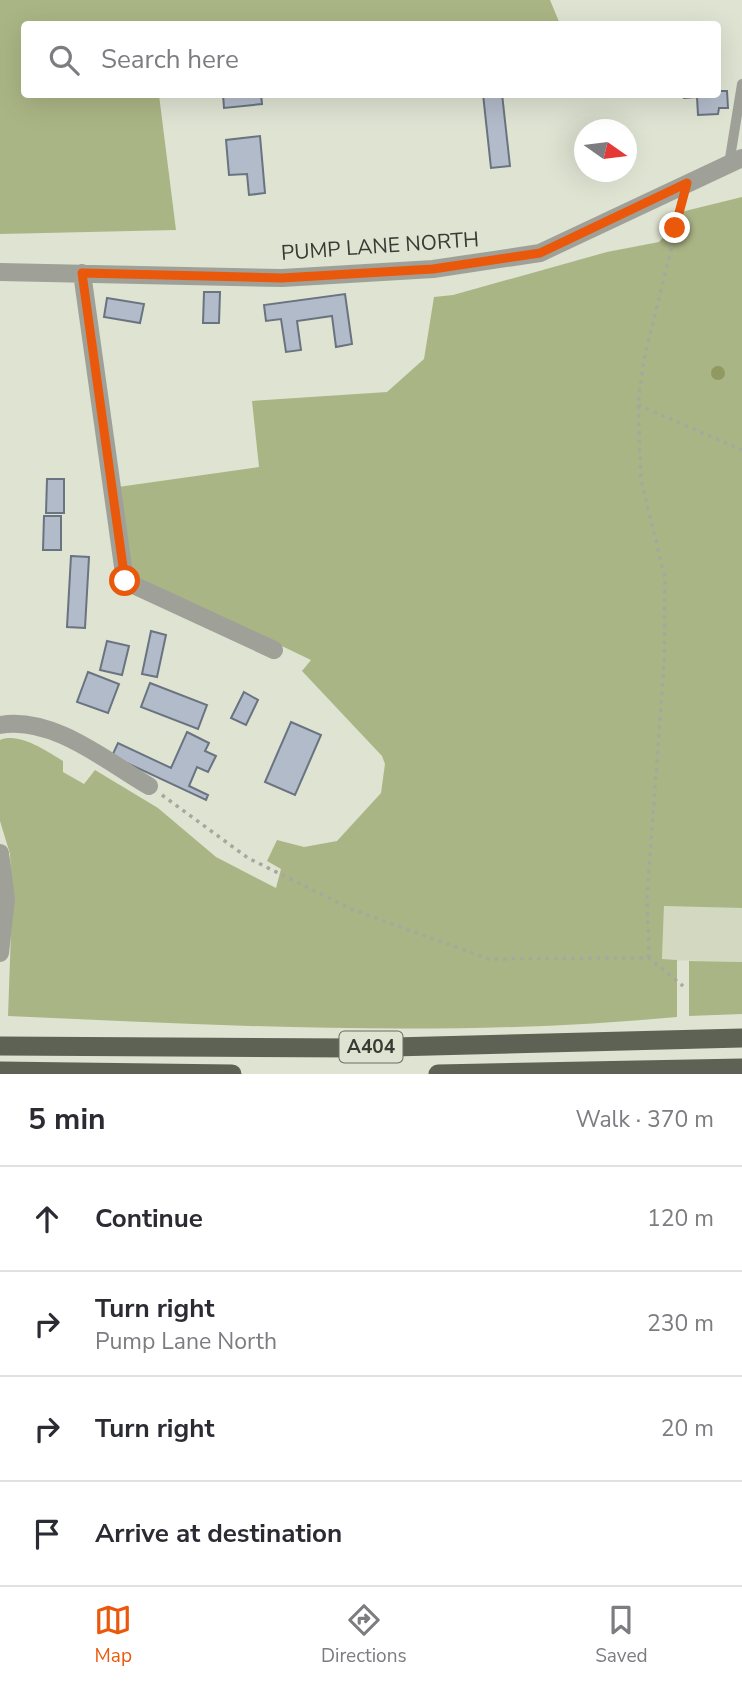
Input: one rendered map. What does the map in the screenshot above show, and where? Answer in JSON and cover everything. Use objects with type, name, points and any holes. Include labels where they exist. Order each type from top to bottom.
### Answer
[{"type":"highway","name":"A404","points":[[0,1046],[354,1048],[742,1038]]},
{"type":"highway","points":[[438,1074],[742,1068]]},
{"type":"highway","points":[[0,1071],[232,1074]]},
{"type":"street","name":"PUMP LANE NORTH","points":[[0,272],[282,278],[433,269],[540,253],[736,161]]},
{"type":"street","points":[[82,273],[125,581],[274,650]]},
{"type":"street","points":[[0,724],[28,724],[55,732],[149,786]]},
{"type":"street","points":[[0,853],[6,899],[0,953]]},
{"type":"lane","points":[[736,161],[742,84]]},
{"type":"path","points":[[649,958],[648,897],[664,665],[665,578],[641,480],[638,405],[644,359],[687,183]]},
{"type":"path","points":[[638,405],[742,450]]},
{"type":"path","points":[[149,786],[248,858],[351,909],[489,959],[649,958],[683,986]]},
{"type":"shaded area","points":[[664,905],[742,908],[742,962],[662,960]]},
{"type":"green space","points":[[0,0],[550,0],[559,21],[21,21],[21,98],[159,98],[176,230],[0,234]]},
{"type":"green space","points":[[742,197],[742,908],[664,906],[662,959],[677,960],[677,1017],[427,1029],[259,1026],[8,1016],[12,904],[10,854],[0,821],[0,740],[16,738],[41,748],[63,761],[63,772],[84,784],[95,770],[158,808],[216,857],[276,888],[281,869],[267,861],[277,840],[304,847],[337,841],[381,793],[385,764],[382,756],[302,671],[311,660],[129,573],[111,488],[259,467],[252,401],[387,392],[424,359],[434,297],[453,295],[607,252],[659,242],[673,227],[677,213]]},
{"type":"green space","points":[[689,961],[742,962],[742,1014],[689,1016]]},
{"type":"building","points":[[721,91],[727,91],[728,108],[719,108],[718,114],[698,115],[697,98],[721,98]]},
{"type":"building","points":[[223,98],[261,98],[262,104],[224,108]]},
{"type":"building","points":[[483,98],[502,98],[510,166],[491,168]]},
{"type":"building","points":[[260,136],[265,193],[249,195],[247,174],[229,175],[226,140]]},
{"type":"building","points":[[204,292],[220,292],[219,323],[203,323]]},
{"type":"building","points":[[345,294],[352,344],[336,347],[332,316],[297,321],[301,350],[286,352],[281,319],[266,321],[264,305]]},
{"type":"building","points":[[107,298],[144,304],[140,323],[104,317]]},
{"type":"building","points":[[47,479],[64,479],[64,513],[46,513]]},
{"type":"building","points":[[44,516],[61,516],[61,550],[43,550]]},
{"type":"building","points":[[71,556],[89,557],[85,628],[67,627]]},
{"type":"building","points":[[151,631],[166,635],[157,677],[142,674]]},
{"type":"building","points":[[107,641],[129,646],[122,675],[100,670]]},
{"type":"building","points":[[88,672],[119,684],[108,713],[77,702]]},
{"type":"building","points":[[150,683],[207,705],[198,729],[141,707]]},
{"type":"building","points":[[244,692],[258,700],[246,725],[231,718]]},
{"type":"building","points":[[291,722],[321,735],[295,795],[265,782]]},
{"type":"building","points":[[187,732],[209,743],[205,751],[216,756],[208,772],[197,767],[189,786],[208,795],[206,800],[112,756],[118,743],[171,768]]},
{"type":"route","points":[[125,581],[82,273],[282,278],[433,269],[540,253],[687,183],[675,228]]}]
